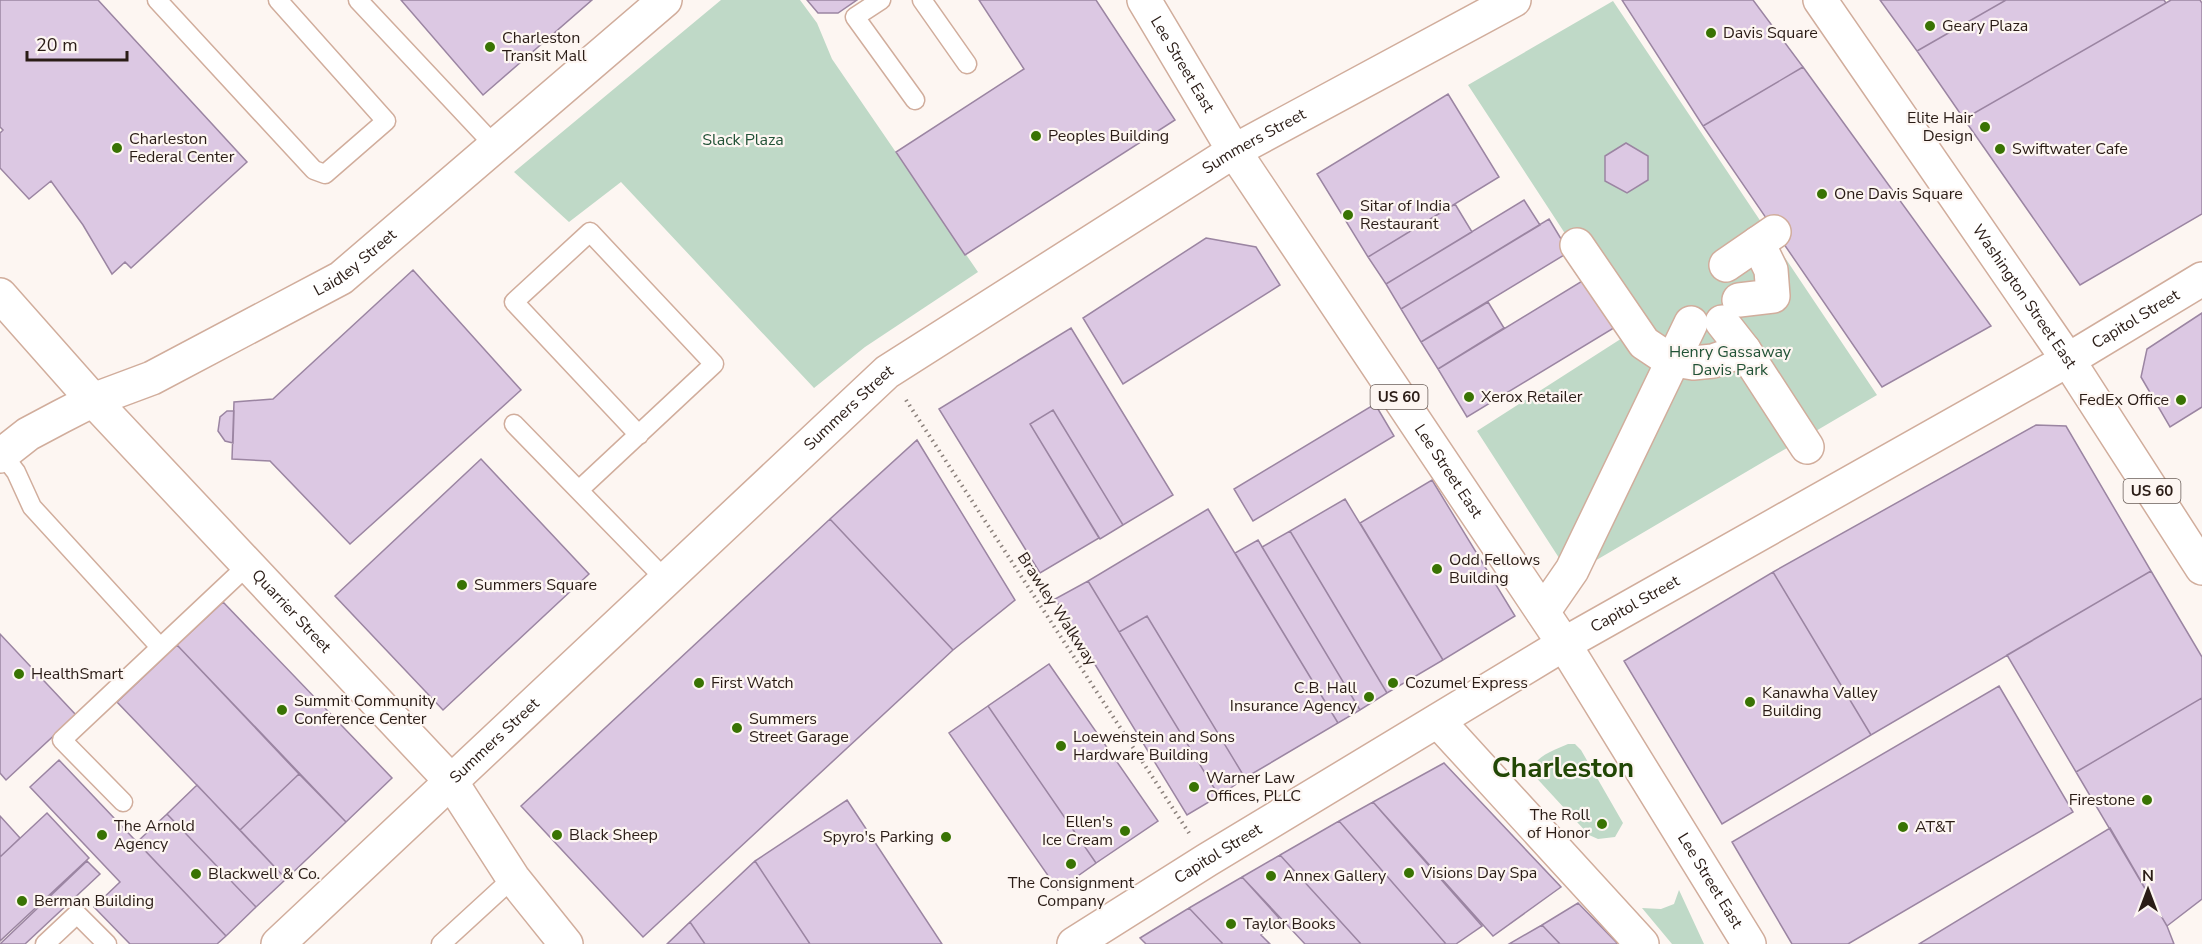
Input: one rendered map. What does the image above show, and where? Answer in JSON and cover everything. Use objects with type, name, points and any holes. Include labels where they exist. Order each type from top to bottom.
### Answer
[{"type":"street","name":"Laidley Street","points":[[1,455],[28,434],[93,400],[152,378],[341,278],[495,146],[628,15],[664,0]]},
{"type":"street","name":"Lee Street East","points":[[1144,0],[1234,150],[1564,644],[1749,944]]},
{"type":"street","name":"Summers Street","points":[[282,943],[450,780],[887,372],[1234,150],[1514,0]]},
{"type":"street","name":"Washington Street East","points":[[1820,0],[2068,360],[2202,568]]},
{"type":"street","points":[[1543,612],[1572,570],[1673,360],[1717,315],[1773,296],[1766,237],[1726,265]]},
{"type":"street","points":[[1577,244],[1644,343],[1673,360],[1693,363],[1713,362],[1744,350]]},
{"type":"street","name":"Capitol Street","points":[[1074,944],[1207,860],[1564,644],[2068,360],[2202,279]]},
{"type":"street","name":"Quarrier Street","points":[[0,294],[93,400],[450,780],[513,878],[566,944]]},
{"type":"street","points":[[1717,315],[1744,350],[1807,447]]},
{"type":"street","points":[[1438,721],[1642,944]]},
{"type":"lane","points":[[157,0],[314,170],[325,174],[386,121],[278,0]]},
{"type":"lane","points":[[358,0],[495,146]]},
{"type":"lane","points":[[881,0],[855,17],[915,100]]},
{"type":"lane","points":[[922,0],[967,64]]},
{"type":"lane","points":[[579,490],[639,435],[714,364],[590,232],[514,302],[639,435]]},
{"type":"lane","points":[[514,424],[665,579]]},
{"type":"lane","points":[[1,455],[16,472],[32,507],[160,647]]},
{"type":"lane","points":[[123,802],[62,740],[248,565]]},
{"type":"lane","points":[[441,944],[513,878]]},
{"type":"lane","points":[[45,944],[77,914],[108,944]]},
{"type":"path","name":"Brawley Walkway","points":[[887,372],[1207,860]]},
{"type":"green space","name":"Slack Plaza","points":[[721,0],[800,0],[817,23],[832,59],[978,272],[865,347],[814,388],[621,182],[569,222],[514,172]]},
{"type":"green space","name":"Henry Gassaway Davis Park","points":[[1613,1],[1877,395],[1588,565],[1561,561],[1477,431],[1630,333],[1468,85]]},
{"type":"green space","points":[[1568,744],[1575,744],[1581,750],[1623,823],[1615,837],[1598,839],[1589,835],[1531,772],[1537,761],[1551,751]]},
{"type":"green space","points":[[1679,890],[1704,944],[1672,944],[1642,908],[1661,909],[1674,904]]},
{"type":"building","name":"Charleston Federal Center","points":[[0,0],[98,0],[247,162],[131,268],[125,262],[112,274],[83,225],[51,181],[29,199],[0,168],[0,133],[3,130],[0,127]]},
{"type":"building","name":"Charleston Transit Mall","points":[[401,0],[592,0],[483,95]]},
{"type":"building","points":[[807,0],[857,0],[838,13],[818,13]]},
{"type":"building","name":"Peoples Building","points":[[979,0],[1096,0],[1175,120],[965,255],[896,152],[1024,69]]},
{"type":"building","name":"Davis Square","points":[[1622,0],[1753,0],[1803,67],[1703,126]]},
{"type":"building","name":"Geary Plaza","points":[[1880,0],[2006,0],[1917,51]]},
{"type":"building","points":[[2006,0],[2164,0],[2166,3],[1964,119],[1917,51]]},
{"type":"building","points":[[2171,0],[2200,0],[2202,3],[2202,214],[2080,285],[1964,119]]},
{"type":"building","name":"One Davis Square","points":[[1803,67],[1991,326],[1882,387],[1703,126]]},
{"type":"building","points":[[1448,94],[1499,177],[1368,257],[1317,174]]},
{"type":"building","points":[[1626,143],[1648,156],[1648,180],[1627,193],[1605,181],[1605,156]]},
{"type":"building","points":[[1524,200],[1540,225],[1401,309],[1386,284]]},
{"type":"building","points":[[1455,204],[1472,232],[1386,284],[1368,257]]},
{"type":"building","points":[[1549,219],[1569,252],[1421,342],[1401,309]]},
{"type":"building","points":[[1206,238],[1256,247],[1280,285],[1123,384],[1083,318]]},
{"type":"building","points":[[413,270],[521,390],[350,544],[270,461],[232,459],[234,402],[273,399]]},
{"type":"building","points":[[1592,275],[1622,323],[1467,417],[1438,369]]},
{"type":"building","points":[[1488,302],[1504,328],[1438,369],[1421,342]]},
{"type":"building","points":[[2202,313],[2202,407],[2170,427],[2141,377],[2147,349]]},
{"type":"building","points":[[1071,328],[1173,495],[1123,525],[1053,410],[1030,424],[1099,538],[1040,573],[939,409]]},
{"type":"building","points":[[1375,404],[1394,436],[1253,521],[1234,489]]},
{"type":"building","points":[[1053,410],[1123,525],[1100,539],[1030,424]]},
{"type":"building","points":[[227,411],[234,411],[233,443],[225,441],[218,431],[220,417]]},
{"type":"building","points":[[2036,425],[2066,426],[2151,571],[1871,735],[1773,572]]},
{"type":"building","points":[[917,440],[1015,600],[953,650],[830,519]]},
{"type":"building","name":"Summers Square","points":[[481,459],[589,574],[443,710],[335,596]]},
{"type":"building","name":"Odd Fellows Building","points":[[1432,480],[1515,616],[1443,660],[1360,523]]},
{"type":"building","points":[[1345,499],[1443,660],[1387,693],[1290,531]]},
{"type":"building","points":[[1208,509],[1338,723],[1245,778],[1147,616],[1119,632],[1088,581]]},
{"type":"building","name":"Summers Street Garage","points":[[830,519],[953,650],[643,937],[521,806]]},
{"type":"building","points":[[1290,531],[1387,693],[1360,710],[1262,547]]},
{"type":"building","points":[[1258,540],[1360,710],[1338,723],[1235,553]]},
{"type":"building","points":[[2151,571],[2202,657],[2202,698],[2076,772],[2007,655]]},
{"type":"building","name":"Kanawha Valley Building","points":[[1773,572],[1871,735],[1722,824],[1624,661]]},
{"type":"building","points":[[1088,581],[1219,796],[1187,815],[1055,599]]},
{"type":"building","name":"Summit Community Conference Center","points":[[223,602],[392,778],[346,822],[177,645]]},
{"type":"building","points":[[1147,616],[1245,778],[1219,796],[1119,632]]},
{"type":"building","name":"HealthSmart","points":[[0,634],[76,715],[6,780],[0,773]]},
{"type":"building","points":[[177,645],[299,774],[240,830],[117,702]]},
{"type":"building","name":"Loewenstein and Sons Hardware Building","points":[[1049,664],[1158,821],[1096,863],[988,706]]},
{"type":"building","name":"AT&T","points":[[1999,686],[2073,812],[1848,944],[1792,944],[1732,842]]},
{"type":"building","name":"Firestone","points":[[2202,698],[2202,899],[2167,926],[2076,772]]},
{"type":"building","points":[[988,706],[1096,863],[1058,890],[949,733]]},
{"type":"building","name":"The Arnold Agency","points":[[59,760],[226,936],[217,944],[130,944],[94,907],[120,882],[30,787]]},
{"type":"building","points":[[1444,763],[1561,887],[1493,936],[1373,802]]},
{"type":"building","points":[[299,774],[346,822],[286,879],[240,830]]},
{"type":"building","points":[[197,785],[286,879],[256,907],[167,814]]},
{"type":"building","points":[[847,800],[942,944],[810,944],[755,861]]},
{"type":"building","name":"Visions Day Spa","points":[[1373,802],[1482,926],[1456,944],[1446,944],[1339,821]]},
{"type":"building","name":"Berman Building","points":[[47,813],[89,858],[0,941],[0,857]]},
{"type":"building","name":"Blackwell & Co.","points":[[167,814],[256,907],[226,936],[137,842]]},
{"type":"building","points":[[0,816],[20,838],[0,857]]},
{"type":"building","points":[[1339,821],[1446,944],[1361,944],[1280,855]]},
{"type":"building","points":[[2110,828],[2167,926],[2174,944],[1919,944]]},
{"type":"building","points":[[1280,855],[1361,944],[1305,944],[1242,877]]},
{"type":"building","points":[[87,861],[100,874],[25,944],[0,944]]},
{"type":"building","points":[[755,861],[810,944],[705,944],[690,922]]},
{"type":"building","points":[[1242,877],[1279,918],[1261,935],[1270,944],[1223,944],[1189,908]]},
{"type":"building","points":[[1578,903],[1618,944],[1560,944],[1542,925]]},
{"type":"building","points":[[1189,908],[1223,944],[1146,944],[1140,938]]},
{"type":"building","points":[[690,922],[705,944],[667,944]]},
{"type":"building","points":[[1542,925],[1560,944],[1509,944]]},
{"type":"place","name":"Geary Plaza","points":[[1930,26]]},
{"type":"place","name":"Davis Square","points":[[1711,33]]},
{"type":"place","name":"Charleston Transit Mall","points":[[490,47]]},
{"type":"place","name":"Elite Hair Design","points":[[1985,127]]},
{"type":"place","name":"Peoples Building","points":[[1036,136]]},
{"type":"place","name":"Charleston Federal Center","points":[[117,148]]},
{"type":"place","name":"Swiftwater Cafe","points":[[2000,149]]},
{"type":"place","name":"One Davis Square","points":[[1822,194]]},
{"type":"place","name":"Sitar of India Restaurant","points":[[1348,215]]},
{"type":"place","name":"Xerox Retailer","points":[[1469,397]]},
{"type":"place","name":"FedEx Office","points":[[2181,400]]},
{"type":"place","name":"Odd Fellows Building","points":[[1437,569]]},
{"type":"place","name":"Summers Square","points":[[462,585]]},
{"type":"place","name":"HealthSmart","points":[[19,674]]},
{"type":"place","name":"First Watch","points":[[699,683]]},
{"type":"place","name":"Cozumel Express","points":[[1393,683]]},
{"type":"place","name":"C.B. Hall Insurance Agency","points":[[1369,697]]},
{"type":"place","name":"Kanawha Valley Building","points":[[1750,702]]},
{"type":"place","name":"Summit Community Conference Center","points":[[282,710]]},
{"type":"place","name":"Summers Street Garage","points":[[737,728]]},
{"type":"place","name":"Loewenstein and Sons Hardware Building","points":[[1061,746]]},
{"type":"place","name":"Warner Law Offices, PLLC","points":[[1194,787]]},
{"type":"place","name":"Firestone","points":[[2147,800]]},
{"type":"place","name":"The Roll of Honor","points":[[1602,824]]},
{"type":"place","name":"AT&T","points":[[1903,827]]},
{"type":"place","name":"Ellen's Ice Cream","points":[[1125,831]]},
{"type":"place","name":"The Arnold Agency","points":[[102,835]]},
{"type":"place","name":"Black Sheep","points":[[557,835]]},
{"type":"place","name":"Spyro's Parking","points":[[946,837]]},
{"type":"place","name":"The Consignment Company","points":[[1071,864]]},
{"type":"place","name":"Visions Day Spa","points":[[1409,873]]},
{"type":"place","name":"Blackwell & Co.","points":[[196,874]]},
{"type":"place","name":"Annex Gallery","points":[[1271,876]]},
{"type":"place","name":"Berman Building","points":[[22,901]]},
{"type":"place","name":"Taylor Books","points":[[1231,924]]},
{"type":"district","name":"Charleston","points":[[1563,768]]}]
